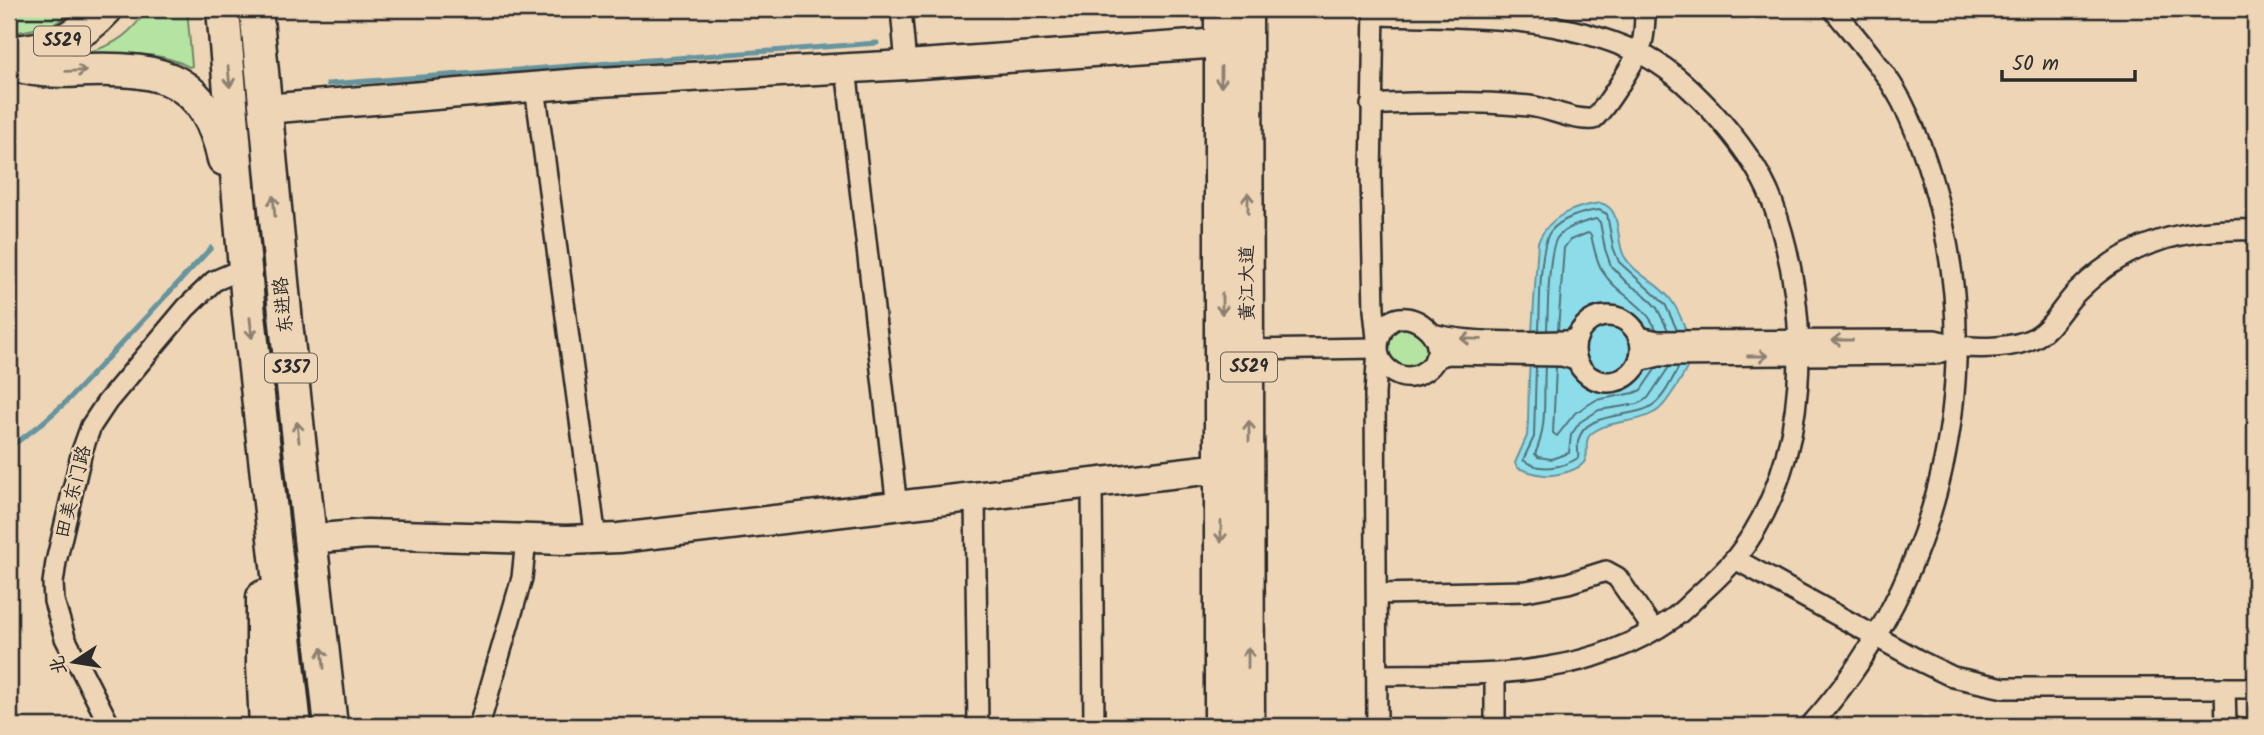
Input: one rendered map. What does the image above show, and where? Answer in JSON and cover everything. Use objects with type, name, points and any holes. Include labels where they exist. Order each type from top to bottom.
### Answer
[{"type":"main road","name":"S529","points":[[9,52],[38,49],[59,43],[82,30],[106,9]]},
{"type":"main road","name":"东进路","points":[[223,9],[244,256],[295,726]]},
{"type":"main road","name":"东进路","points":[[256,9],[309,539],[331,726]]},
{"type":"main road","name":"黄江大道","points":[[1221,9],[1248,726]]},
{"type":"main road","name":"黄江大道","points":[[1221,726],[1222,468],[1235,350],[1247,9]]},
{"type":"main road","points":[[9,62],[26,69],[47,71],[130,71],[160,74],[181,84],[198,99],[211,120],[222,148],[244,256]]},
{"type":"main road","points":[[264,448],[263,666],[266,726]]},
{"type":"street","points":[[901,9],[906,65]]},
{"type":"street","points":[[1371,106],[1461,103],[1531,106],[1592,119],[1602,111],[1638,52],[1645,9]]},
{"type":"street","points":[[1810,726],[1837,696],[1877,637],[1920,547],[1937,495],[1949,440],[1958,346],[1950,255],[1940,206],[1925,155],[1896,93],[1879,66],[1833,9]]},
{"type":"street","points":[[1377,675],[1495,674],[1556,667],[1611,649],[1672,618],[1735,559],[1758,523],[1777,484],[1788,445],[1796,399],[1799,348],[1796,304],[1772,200],[1747,154],[1681,78],[1638,52],[1583,32],[1510,15],[1374,12],[1371,226],[1374,310],[1378,348],[1388,369],[1402,376],[1414,376],[1423,372],[1435,358],[1448,354],[1577,338]]},
{"type":"street","points":[[265,108],[535,87],[1221,43]]},
{"type":"street","points":[[846,68],[897,508]]},
{"type":"street","points":[[535,87],[596,539]]},
{"type":"street","points":[[1639,360],[1690,348],[1799,348],[1934,340],[1958,346],[2012,344],[2037,337],[2087,281],[2114,260],[2138,247],[2172,236],[2255,230]]},
{"type":"street","name":"田美东门路","points":[[110,726],[65,638],[54,601],[53,583],[82,451],[91,426],[107,402],[186,308],[214,281],[233,273],[244,256]]},
{"type":"street","points":[[1433,334],[1562,356],[1576,360],[1589,377],[1598,382],[1609,383],[1629,376],[1639,360],[1639,337],[1625,321],[1604,316],[1585,325],[1577,338],[1576,360]]},
{"type":"street","points":[[1377,726],[1375,394],[1381,335],[1387,326],[1401,319],[1410,318],[1422,323],[1433,334],[1436,344],[1435,358]]},
{"type":"street","points":[[1639,337],[1690,348]]},
{"type":"street","points":[[1235,350],[1378,348]]},
{"type":"street","points":[[309,539],[348,534],[596,539],[897,508],[1222,468]]},
{"type":"street","points":[[1092,484],[1094,726]]},
{"type":"street","points":[[975,498],[978,726]]},
{"type":"street","points":[[479,726],[522,578],[526,539]]},
{"type":"street","points":[[1735,559],[1953,677],[2004,688],[2255,688]]},
{"type":"street","points":[[1377,594],[1526,591],[1568,583],[1606,571],[1617,577],[1653,629]]},
{"type":"street","points":[[1495,674],[1495,726]]},
{"type":"street","points":[[2225,688],[2226,726]]},
{"type":"green space","points":[[9,9],[80,9],[50,26],[9,33]]},
{"type":"green space","points":[[148,9],[187,9],[192,66],[154,56],[91,54],[91,51],[109,45],[123,36]]},
{"type":"green space","points":[[1407,328],[1415,329],[1421,334],[1426,340],[1426,356],[1421,362],[1415,367],[1407,368],[1399,367],[1393,362],[1388,356],[1387,348],[1388,340],[1393,334],[1399,329]]},
{"type":"water","points":[[1600,203],[1607,206],[1615,217],[1621,249],[1629,263],[1660,288],[1675,307],[1686,334],[1688,362],[1678,385],[1658,410],[1648,416],[1595,431],[1587,440],[1586,458],[1580,466],[1554,475],[1534,473],[1518,468],[1515,463],[1527,436],[1538,242],[1555,219],[1571,210]]},
{"type":"waterway","points":[[328,84],[877,43]]},
{"type":"waterway","points":[[9,448],[65,403],[211,248]]}]
